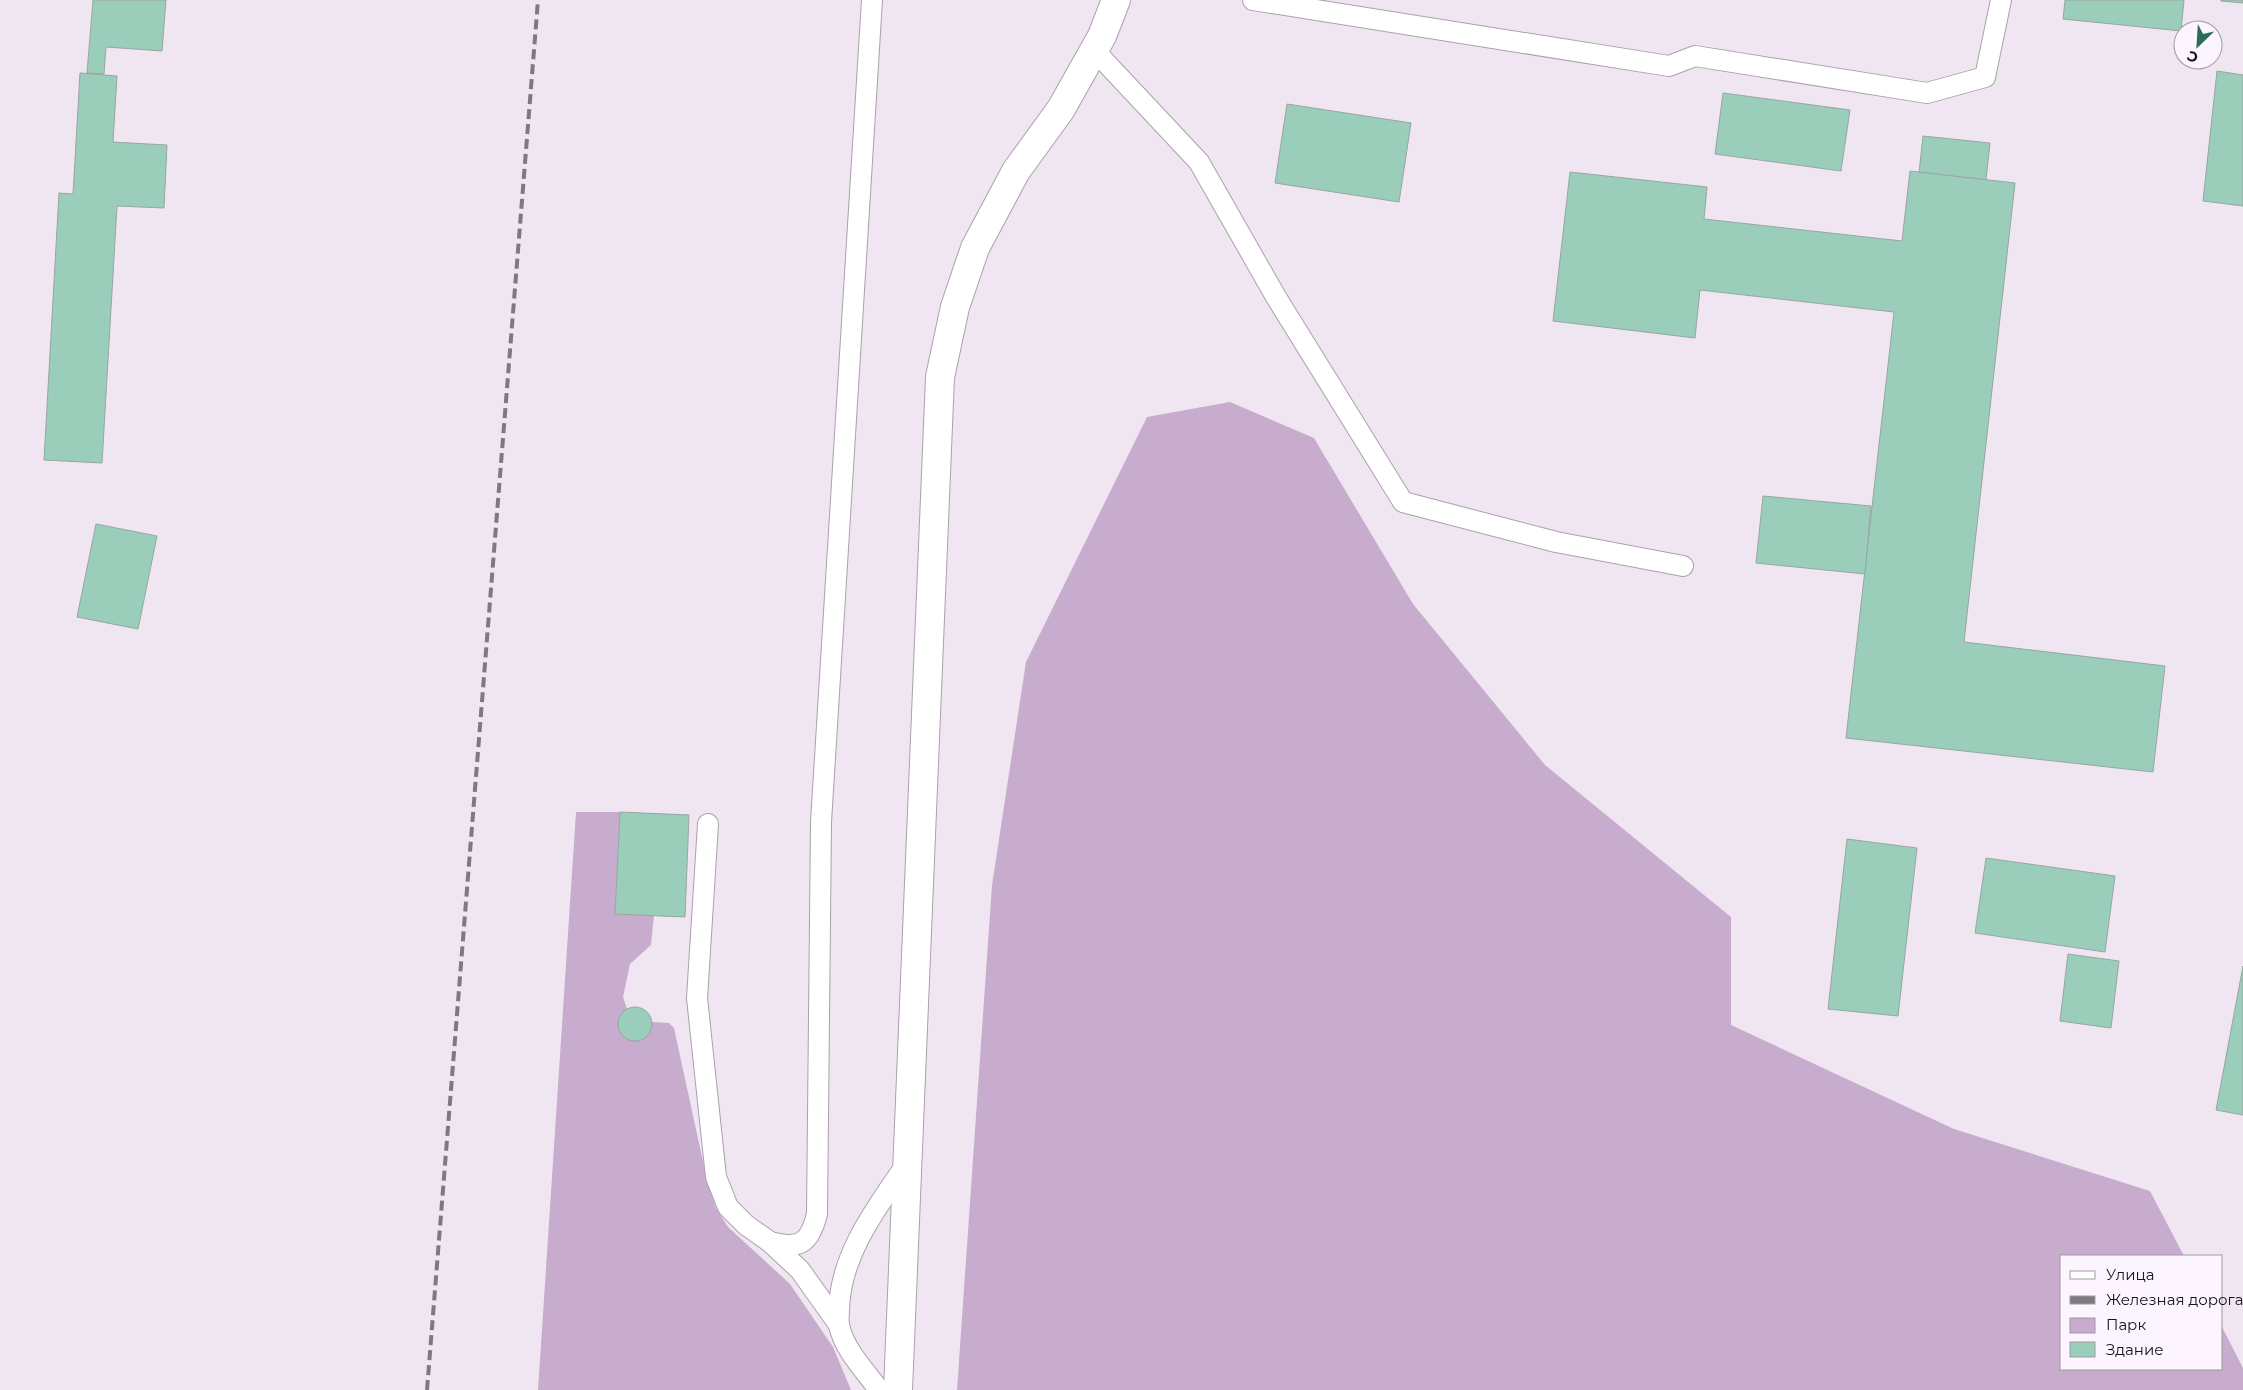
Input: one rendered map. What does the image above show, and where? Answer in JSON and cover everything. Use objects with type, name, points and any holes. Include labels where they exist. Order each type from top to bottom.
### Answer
[{"type":"street","points":[[898,1390],[940,377],[955,307],[974,248],[1016,171],[1062,109],[1094,50],[1116,0]]},
{"type":"lane","points":[[770,1242],[787,1246],[804,1242],[813,1232],[817,1214],[821,822],[872,0]]},
{"type":"lane","points":[[1253,0],[1669,66],[1695,56],[1927,93],[1985,77],[2001,0]]},
{"type":"lane","points":[[1094,50],[1199,162],[1276,297],[1403,502],[1556,542],[1683,566]]},
{"type":"lane","points":[[708,824],[697,998],[716,1177],[728,1207],[746,1225],[770,1242],[800,1270],[839,1325],[851,1353],[879,1390]]},
{"type":"lane","points":[[839,1325],[839,1293],[846,1266],[871,1218],[908,1162]]},
{"type":"green space","points":[[1230,402],[1314,438],[1413,604],[1545,765],[1731,917],[1731,1025],[1954,1129],[2150,1191],[2183,1255],[2060,1255],[2060,1370],[2223,1370],[2223,1329],[2243,1368],[2243,1390],[957,1390],[992,885],[1026,662],[1147,417]]},
{"type":"green space","points":[[576,812],[620,812],[615,914],[654,915],[651,945],[630,964],[623,997],[627,1009],[619,1020],[621,1032],[629,1039],[638,1041],[649,1034],[652,1022],[669,1023],[674,1028],[707,1180],[716,1208],[728,1227],[790,1284],[833,1347],[851,1390],[538,1390]]},
{"type":"building","points":[[93,0],[166,0],[162,51],[106,47],[104,74],[87,73]]},
{"type":"building","points":[[2065,0],[2184,0],[2182,20],[2173,20],[2173,30],[2063,19]]},
{"type":"building","points":[[2221,0],[2243,0],[2243,3],[2221,1]]},
{"type":"building","points":[[2217,71],[2243,75],[2243,206],[2203,201]]},
{"type":"building","points":[[80,73],[117,76],[113,142],[167,145],[164,208],[117,206],[102,463],[44,460],[59,193],[73,194]]},
{"type":"building","points":[[1723,93],[1850,110],[1841,171],[1715,154]]},
{"type":"building","points":[[1287,104],[1411,123],[1399,202],[1275,183]]},
{"type":"building","points":[[1923,136],[1990,143],[1986,180],[1919,173]]},
{"type":"building","points":[[1910,171],[2015,183],[1964,642],[2165,666],[2153,772],[1846,738],[1894,312],[1700,290],[1695,338],[1553,321],[1570,172],[1707,187],[1704,219],[1902,241]]},
{"type":"building","points":[[1763,496],[1871,506],[1865,574],[1756,563]]},
{"type":"building","points":[[96,524],[157,536],[138,629],[77,617]]},
{"type":"building","points":[[620,812],[689,815],[685,917],[615,914]]},
{"type":"building","points":[[1847,839],[1917,848],[1898,1016],[1828,1009]]},
{"type":"building","points":[[1986,858],[2115,876],[2105,952],[1975,933]]},
{"type":"building","points":[[2068,954],[2119,961],[2111,1028],[2060,1021]]},
{"type":"building","points":[[2243,966],[2243,1115],[2216,1110]]},
{"type":"building","points":[[635,1007],[647,1012],[652,1024],[647,1036],[635,1041],[623,1036],[618,1024],[623,1012]]},
{"type":"railway","points":[[427,1390],[538,0]]}]
